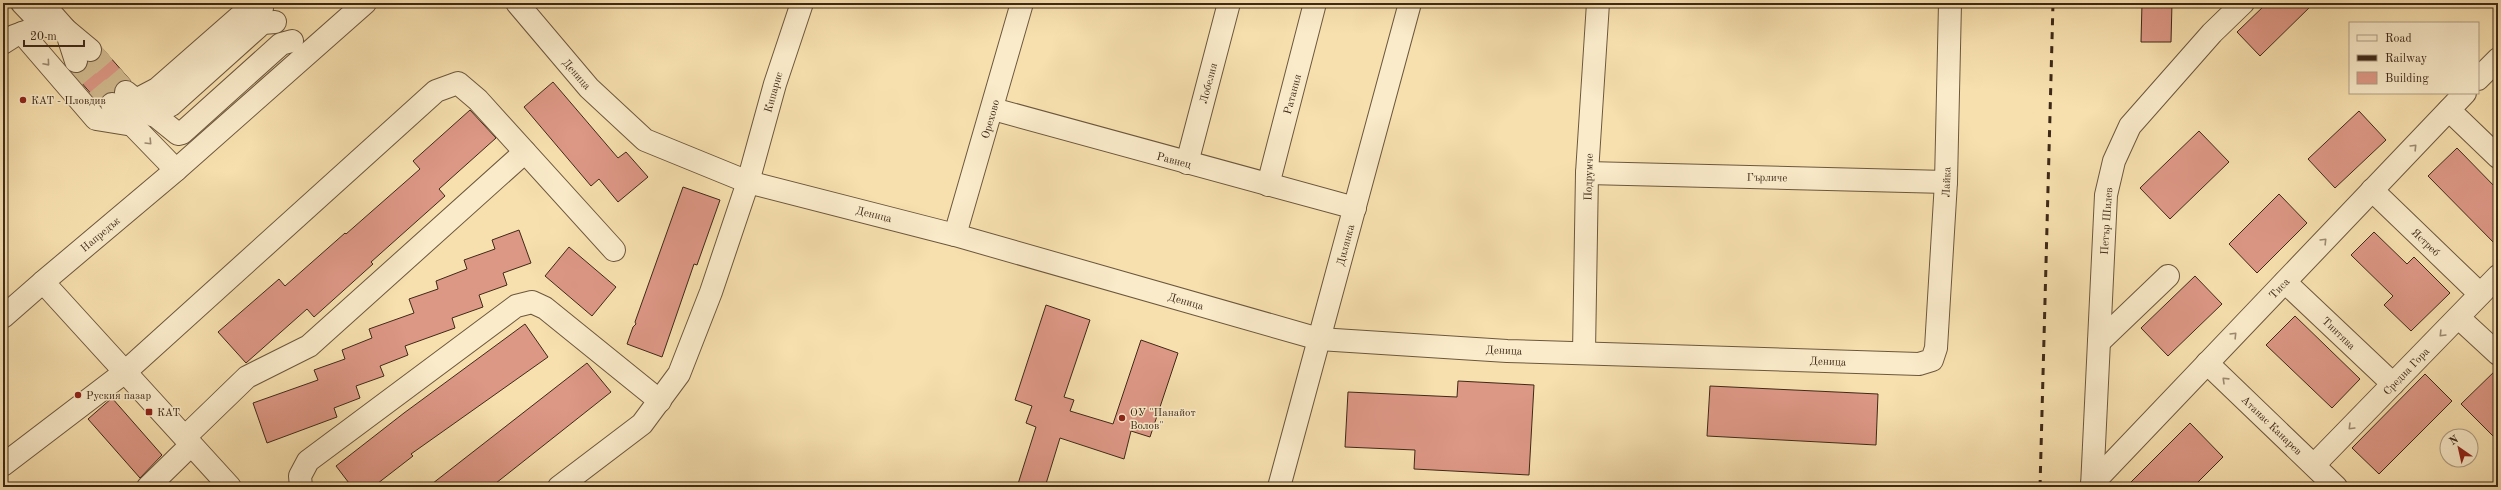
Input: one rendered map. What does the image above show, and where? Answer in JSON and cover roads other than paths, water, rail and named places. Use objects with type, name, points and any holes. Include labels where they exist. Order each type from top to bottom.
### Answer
[{"type":"street","points":[[22,3],[44,25],[66,30]]},
{"type":"street","points":[[42,3],[66,30],[83,56]]},
{"type":"street","points":[[62,3],[66,30]]},
{"type":"street","points":[[176,170],[140,109],[145,88],[240,3]]},
{"type":"street","name":"Напредък","points":[[3,317],[176,170],[278,26],[365,3]]},
{"type":"street","name":"Деница","points":[[517,3],[589,88],[645,140],[748,182],[955,235],[1319,339],[1508,351],[1584,352],[1919,364],[1932,360]]},
{"type":"street","name":"Кипарис","points":[[559,487],[642,424],[679,374],[711,292],[748,182],[774,84],[802,3]]},
{"type":"street","name":"Орехово","points":[[955,235],[993,109],[1022,3]]},
{"type":"street","name":"Лобелия","points":[[1187,163],[1229,3]]},
{"type":"street","name":"Ратания","points":[[1268,185],[1316,3]]},
{"type":"street","name":"Дилянка","points":[[1279,487],[1410,3]]},
{"type":"street","name":"Подрумче","points":[[1584,352],[1587,172],[1598,3]]},
{"type":"street","name":"Лайка","points":[[1932,360],[1936,348],[1946,182],[1950,3]]},
{"type":"street","name":"Петър Шилев","points":[[2092,485],[2106,195],[2114,161],[2130,126],[2212,33],[2243,3]]},
{"type":"street","points":[[44,25],[10,38],[96,119],[140,109],[171,105],[263,23],[278,26],[281,44],[182,134],[178,134],[140,109]]},
{"type":"street","points":[[2479,79],[2498,58]]},
{"type":"street","points":[[3,465],[125,372],[436,91],[458,83],[478,100],[614,250]]},
{"type":"street","name":"Тиса","points":[[2092,485],[2464,94]]},
{"type":"street","name":"Равнец","points":[[993,109],[1355,208]]},
{"type":"street","points":[[2449,110],[2498,157]]},
{"type":"street","points":[[148,487],[247,377],[309,346],[525,152]]},
{"type":"street","name":"Гърличе","points":[[1587,172],[1946,182]]},
{"type":"street","name":"Ястреб","points":[[2372,190],[2480,294]]},
{"type":"street","points":[[2099,342],[2168,276]]},
{"type":"street","name":"Средна Гора","points":[[2314,465],[2498,276]]},
{"type":"street","points":[[43,282],[230,487]]},
{"type":"street","name":"Тинтява","points":[[2285,282],[2393,384]]},
{"type":"street","points":[[300,487],[300,476],[308,461],[516,306],[532,302],[545,308],[660,401]]},
{"type":"street","points":[[2458,318],[2498,354]]},
{"type":"street","name":"Атанас Канарев","points":[[2207,363],[2336,487]]},
{"type":"tunnel","points":[[90,50],[126,92]]},
{"type":"tunnel","points":[[76,61],[112,104]]},
{"type":"railway","points":[[2040,487],[2053,3]]},
{"type":"place","name":"КАТ - Пловдив","points":[[23,100]]},
{"type":"place","name":"Руския пазар","points":[[78,395]]},
{"type":"place","name":"КАТ","points":[[149,412]]},
{"type":"place","name":"ОУ \"Панайот Волов\"","points":[[1122,418]]}]
